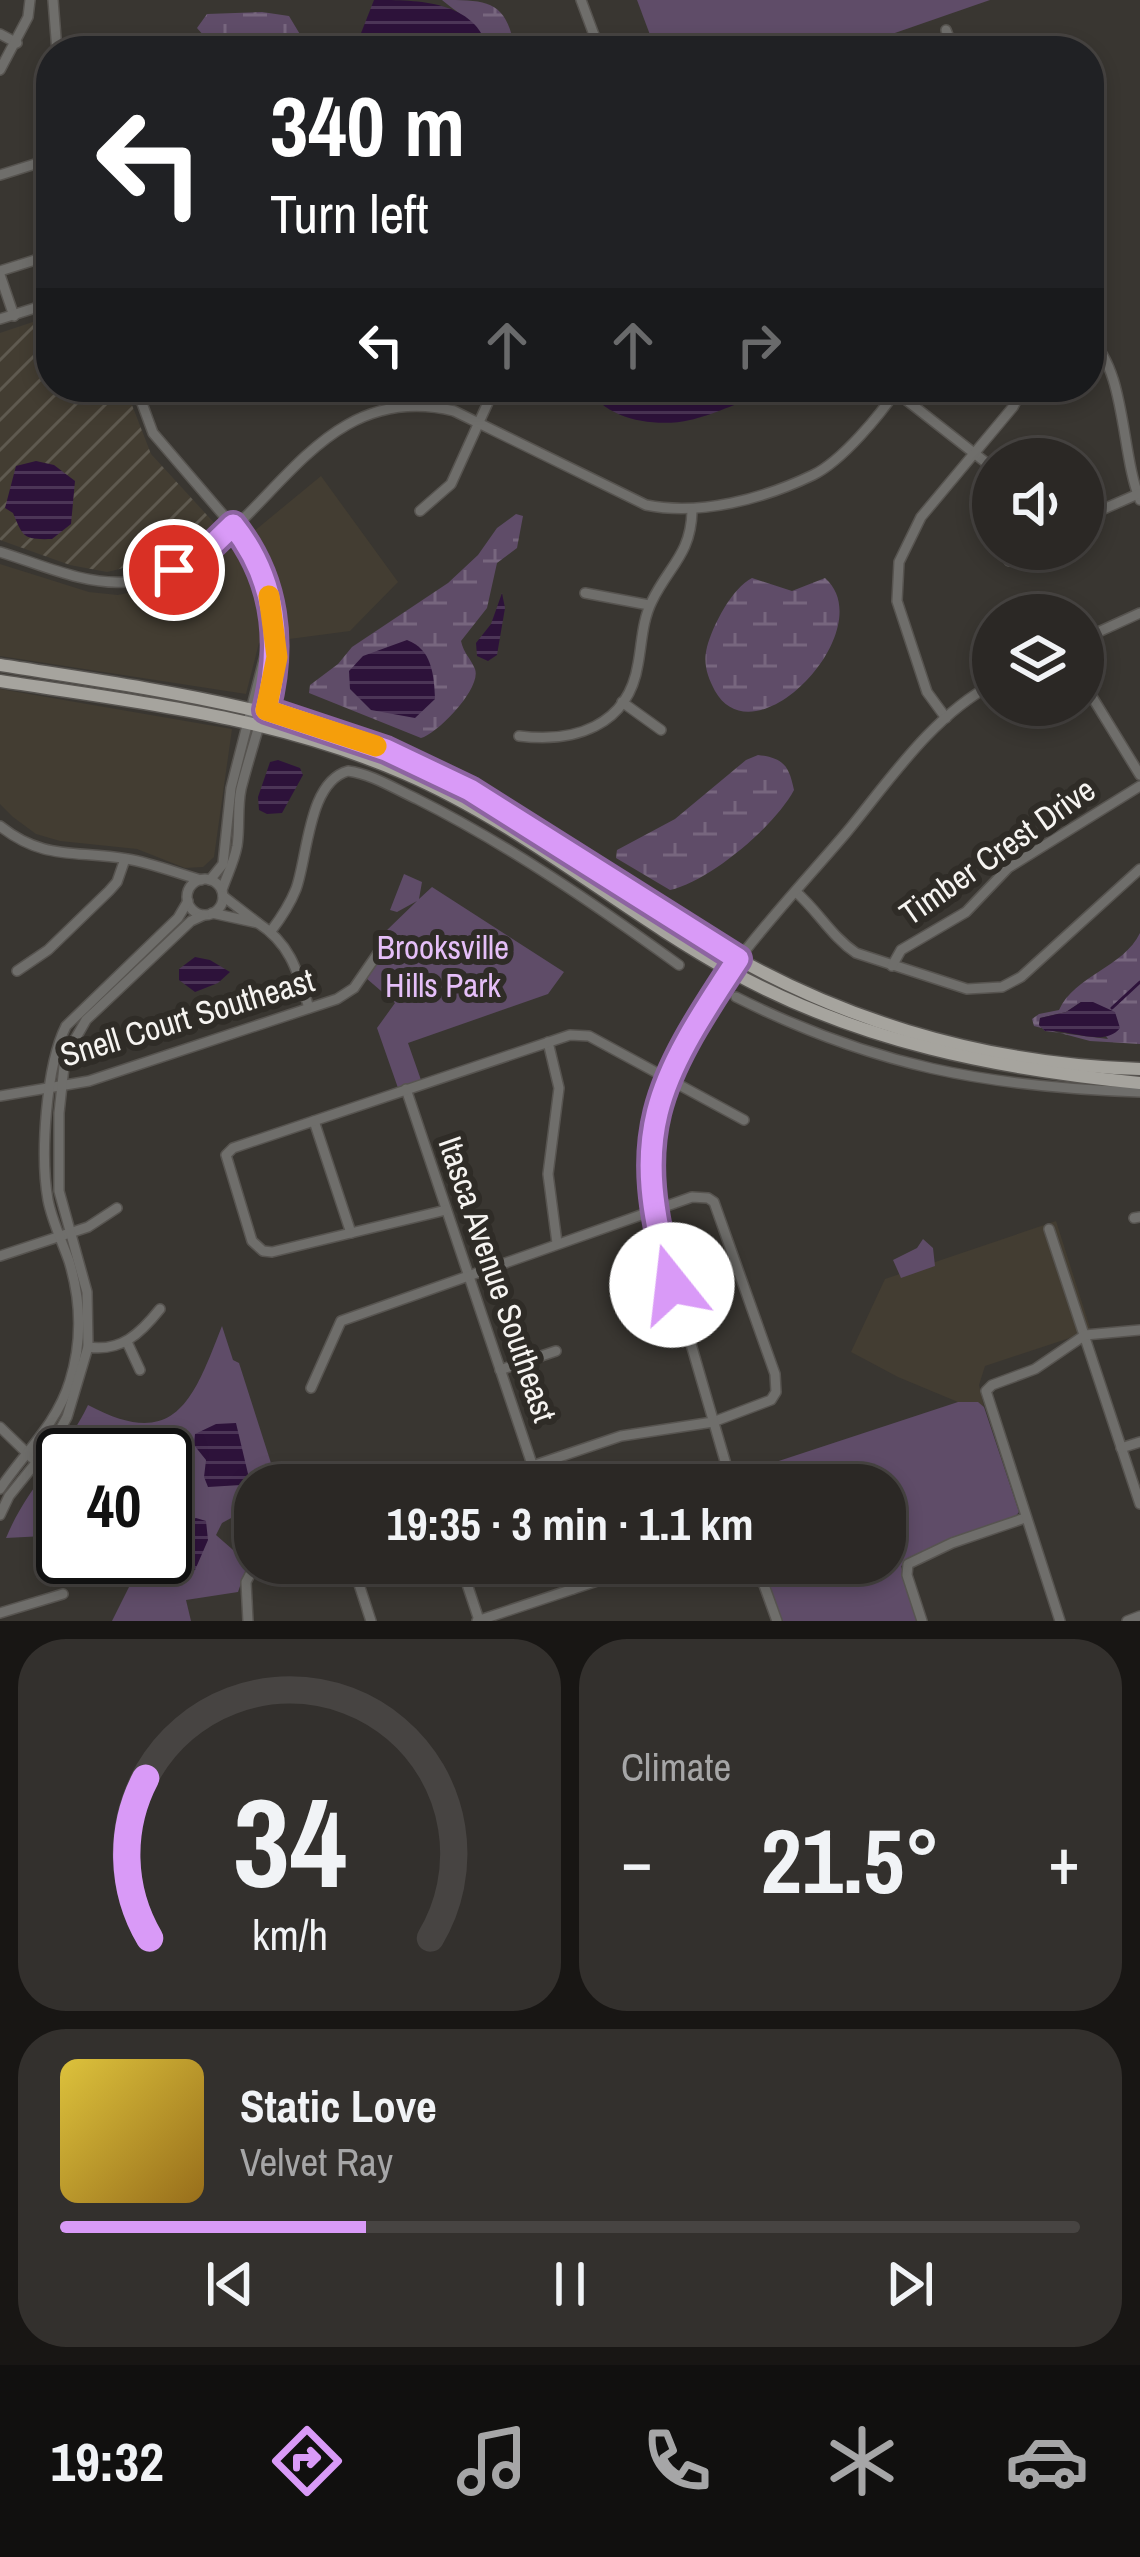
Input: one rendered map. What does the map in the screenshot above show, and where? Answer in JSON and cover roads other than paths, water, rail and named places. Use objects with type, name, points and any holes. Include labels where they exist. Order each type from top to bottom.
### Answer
[{"type":"main road","points":[[0,665],[257,715],[386,750],[470,790],[734,965],[832,1019],[922,1049],[1140,1088]]},
{"type":"main road","points":[[0,681],[257,715]]},
{"type":"main road","points":[[734,965],[926,1037],[1033,1059],[1140,1069]]},
{"type":"street","points":[[0,70],[17,43],[30,0]]},
{"type":"street","points":[[53,0],[56,36]]},
{"type":"street","points":[[581,0],[594,36]]},
{"type":"street","points":[[946,30],[948,36]]},
{"type":"street","points":[[0,34],[17,43]]},
{"type":"street","points":[[0,176],[36,164]]},
{"type":"street","points":[[14,316],[0,273],[36,260]]},
{"type":"street","points":[[0,319],[36,308]]},
{"type":"street","points":[[1104,359],[1139,497],[1104,510]]},
{"type":"street","points":[[0,1515],[62,1401],[74,1362],[78,1306],[59,1191],[56,1047],[66,1026],[178,918],[193,884],[206,880],[223,864],[232,788],[277,657],[260,565],[233,525],[153,433],[142,402]]},
{"type":"street","points":[[398,402],[399,406]]},
{"type":"street","points":[[420,511],[452,484],[488,402]]},
{"type":"street","points":[[0,552],[85,578],[126,582],[158,577],[190,563],[337,430],[365,413],[399,406],[428,405],[454,411],[632,499],[692,511],[723,506],[815,474],[858,436],[887,402]]},
{"type":"street","points":[[912,402],[972,451]]},
{"type":"street","points":[[987,438],[1016,402]]},
{"type":"street","points":[[946,718],[927,692],[897,601],[898,562],[921,517],[972,455]]},
{"type":"street","points":[[519,736],[553,740],[578,736],[622,702],[638,669],[649,605],[684,555],[692,511]]},
{"type":"street","points":[[883,558],[898,562]]},
{"type":"street","points":[[585,593],[649,605]]},
{"type":"street","points":[[1104,629],[1140,613]]},
{"type":"street","points":[[726,1464],[652,1210],[652,1137],[668,1078],[706,1004],[734,965],[946,718],[972,699]]},
{"type":"street","points":[[622,702],[662,730]]},
{"type":"street","points":[[55,1087],[70,1044],[86,1021],[191,920],[220,907],[236,852],[240,794],[257,715]]},
{"type":"street","points":[[1104,717],[1140,776]]},
{"type":"street","points":[[271,931],[296,890],[314,814],[328,783],[348,770],[460,821],[605,912],[679,965]]},
{"type":"street","name":"Timber Crest Drive","points":[[892,966],[901,950],[958,918],[1008,868],[1140,786]]},
{"type":"street","points":[[0,843],[4,829],[43,851],[124,859],[206,880],[290,952],[309,1008]]},
{"type":"street","points":[[17,970],[48,950],[109,891],[124,859]]},
{"type":"street","points":[[796,892],[821,914],[840,942],[856,953],[967,989],[1003,987],[1061,945],[1140,869]]},
{"type":"street","points":[[180,874],[194,910],[259,923]]},
{"type":"street","name":"Snell Court Southeast","points":[[0,1096],[89,1082],[337,999],[355,988],[386,943]]},
{"type":"street","points":[[736,998],[819,1036],[916,1068],[1034,1086],[1140,1088]]},
{"type":"street","points":[[446,1210],[262,1251],[252,1241],[226,1155],[233,1148],[570,1035],[589,1036],[744,1120]]},
{"type":"street","points":[[548,1042],[559,1088],[548,1174],[557,1243]]},
{"type":"street","name":"Itasca Avenue Southeast","points":[[406,1089],[531,1464]]},
{"type":"street","points":[[314,1121],[351,1233]]},
{"type":"street","points":[[310,1388],[341,1321],[652,1210],[692,1197],[707,1198],[718,1208],[777,1384],[771,1400],[713,1422],[621,1436],[538,1464]]},
{"type":"street","points":[[0,1256],[66,1235],[117,1208]]},
{"type":"street","points":[[1049,1229],[1140,1504]]},
{"type":"street","points":[[0,1490],[67,1418],[88,1347],[87,1292],[66,1235]]},
{"type":"street","points":[[88,1347],[108,1349],[127,1342],[160,1309]]},
{"type":"street","points":[[1060,1621],[986,1390],[1035,1369],[1084,1335],[1140,1330]]},
{"type":"street","points":[[127,1342],[140,1370]]},
{"type":"street","points":[[500,1370],[556,1351]]},
{"type":"street","points":[[0,1427],[32,1457]]},
{"type":"street","points":[[1120,1448],[1140,1442]]},
{"type":"street","points":[[922,1621],[908,1564],[1025,1518]]},
{"type":"street","points":[[246,1584],[248,1621]]},
{"type":"street","points":[[359,1584],[371,1621]]},
{"type":"street","points":[[467,1584],[478,1621],[588,1584]]},
{"type":"street","points":[[571,1584],[573,1589]]},
{"type":"street","points":[[764,1584],[777,1621]]},
{"type":"street","points":[[1,1615],[63,1594]]},
{"type":"street","points":[[1126,1621],[1140,1616]]},
{"type":"waterway","points":[[1112,1008],[1140,982]]},
{"type":"park label","name":"Brooksville Hills Park","points":[[443,966]]}]
